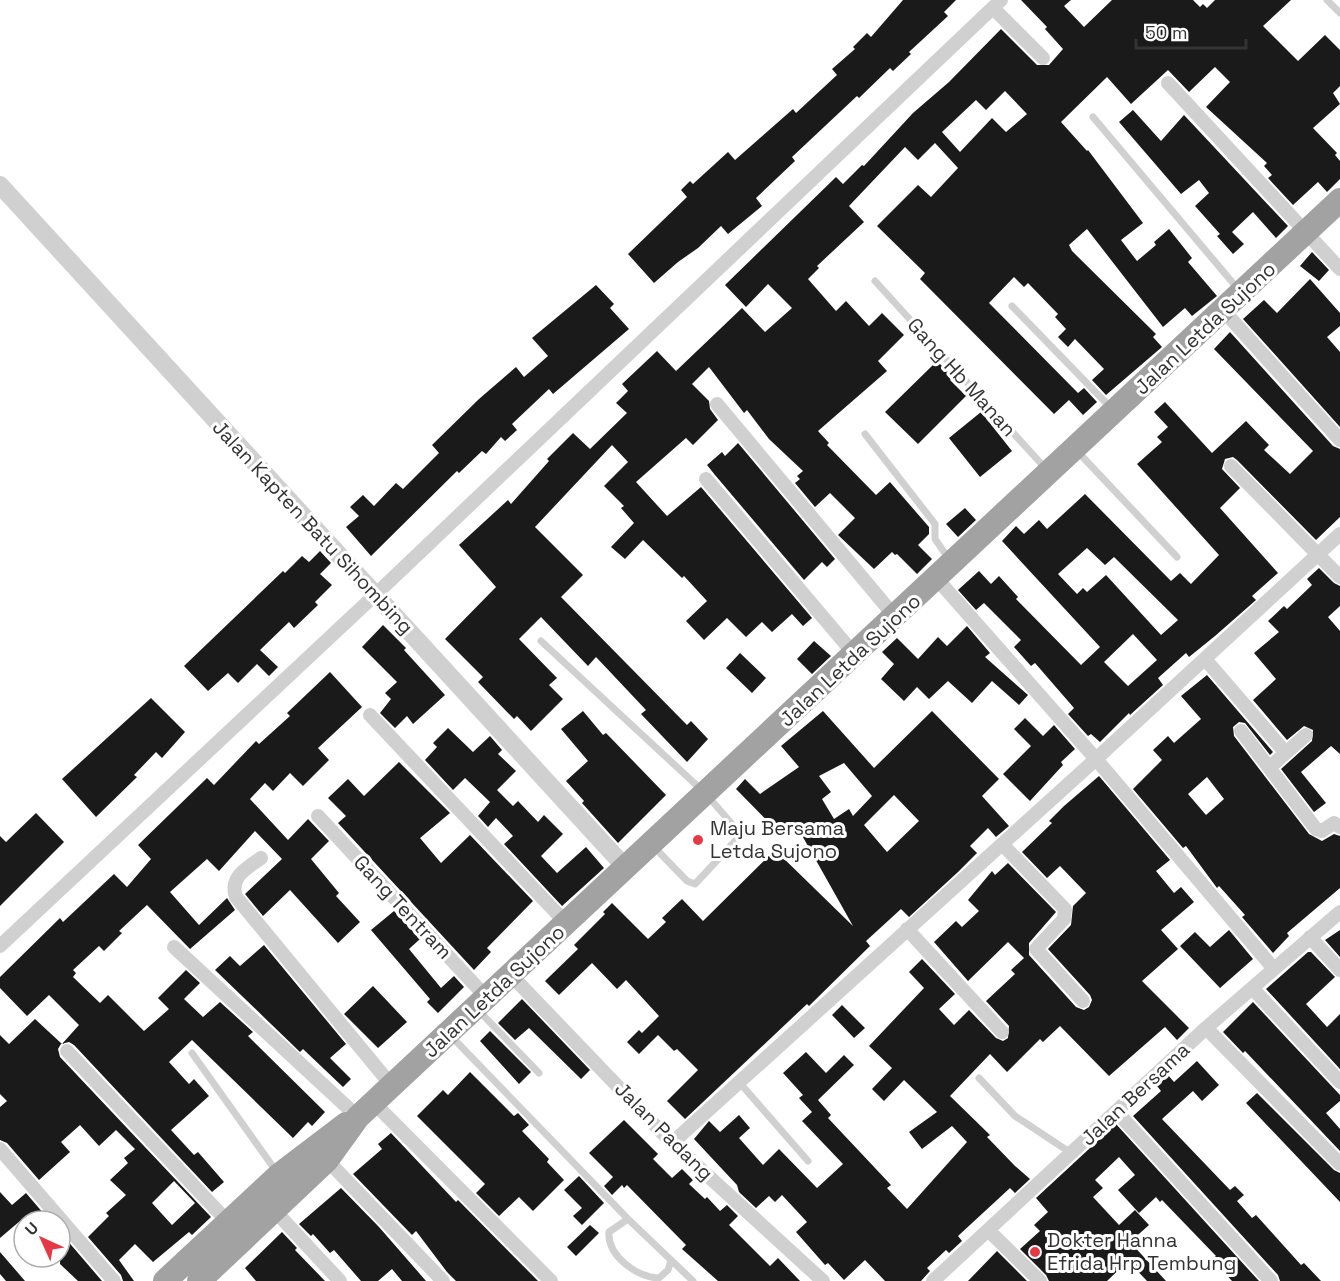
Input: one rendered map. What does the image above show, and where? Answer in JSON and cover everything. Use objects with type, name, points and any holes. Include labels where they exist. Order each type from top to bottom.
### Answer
[{"type":"highway","name":"Jalan Letda Sujono","points":[[199,1281],[274,1210],[320,1153],[896,618],[1340,200]]},
{"type":"highway","name":"Jalan Letda Sujono","points":[[165,1281],[279,1175],[320,1153]]},
{"type":"street","points":[[0,945],[375,595],[997,4],[1043,58]]},
{"type":"street","points":[[1168,82],[1340,269]]},
{"type":"street","name":"Jalan Kapten Batu Sihombing","points":[[0,185],[626,868]]},
{"type":"street","points":[[1224,310],[1340,440]]},
{"type":"street","points":[[717,404],[896,618]]},
{"type":"street","points":[[1231,466],[1340,577]]},
{"type":"street","points":[[705,479],[855,655]]},
{"type":"street","points":[[672,1143],[1096,759],[1340,534]]},
{"type":"street","points":[[945,572],[1096,759],[1274,969]]},
{"type":"street","points":[[1205,659],[1286,753]]},
{"type":"street","points":[[370,715],[567,924]]},
{"type":"street","points":[[1241,731],[1316,829],[1322,831],[1334,823],[1340,827]]},
{"type":"street","points":[[1269,767],[1306,735]]},
{"type":"street","name":"Gang Tentram","points":[[318,816],[482,1003]]},
{"type":"street","points":[[1002,844],[1065,909],[1064,920],[1036,949],[1083,1001]]},
{"type":"street","points":[[261,858],[238,875],[235,888],[237,897],[392,1086]]},
{"type":"street","name":"Jalan Bersama","points":[[933,1281],[1206,1028],[1340,912]]},
{"type":"street","points":[[907,929],[1002,1032]]},
{"type":"street","points":[[1310,937],[1340,970]]},
{"type":"street","points":[[174,947],[366,1110],[551,1281]]},
{"type":"street","name":"Jalan Padang","points":[[511,975],[672,1143],[823,1281]]},
{"type":"street","points":[[1252,988],[1340,1083]]},
{"type":"street","points":[[1206,1028],[1340,1164]]},
{"type":"street","points":[[67,1051],[228,1222]]},
{"type":"street","points":[[1116,1111],[1271,1281]]},
{"type":"street","points":[[0,1149],[114,1281]]},
{"type":"street","points":[[320,1153],[443,1281]]},
{"type":"street","points":[[274,1210],[340,1281]]},
{"type":"street","points":[[988,1230],[1040,1281]]},
{"type":"lane","points":[[1327,0],[1340,13]]},
{"type":"lane","points":[[1093,117],[1241,293]]},
{"type":"lane","name":"Gang Hb Manan","points":[[875,281],[1050,474]]},
{"type":"lane","points":[[1012,306],[1115,412]]},
{"type":"lane","points":[[865,434],[935,524],[945,572]]},
{"type":"lane","points":[[1075,449],[1177,557]]},
{"type":"lane","points":[[541,641],[706,794],[737,829],[738,834],[698,882],[687,881],[651,845]]},
{"type":"lane","points":[[482,1003],[539,1073]]},
{"type":"lane","points":[[449,1034],[628,1219],[693,1281]]},
{"type":"lane","points":[[192,1053],[279,1175]]},
{"type":"lane","points":[[979,1078],[1015,1116],[1071,1154]]},
{"type":"lane","points":[[739,1082],[808,1161]]},
{"type":"lane","points":[[628,1219],[609,1232],[609,1245],[620,1258],[643,1275],[659,1278],[668,1270],[671,1260]]},
{"type":"building","points":[[903,0],[956,0],[944,12],[948,16],[909,52],[911,54],[893,71],[890,68],[859,98],[857,96],[792,157],[795,161],[756,198],[762,206],[728,234],[721,226],[698,248],[654,283],[628,254],[687,197],[681,190],[690,181],[693,184],[728,152],[735,160],[793,109],[796,113],[837,75],[832,69],[855,49],[853,47],[867,33],[871,37]]},
{"type":"building","points":[[1021,0],[1071,0],[1064,6],[1084,27],[1112,0],[1193,0],[1200,7],[1203,4],[1207,8],[1215,0],[1291,0],[1263,26],[1298,61],[1325,35],[1340,50],[1340,86],[1333,93],[1340,104],[1313,128],[1337,153],[1335,155],[1340,161],[1340,179],[1327,192],[1318,182],[1293,205],[1268,178],[1272,175],[1264,166],[1267,163],[1206,107],[1230,82],[1215,67],[1189,92],[1168,70],[1131,104],[1107,77],[1061,122],[1088,150],[1143,223],[1121,240],[1137,261],[1156,245],[1154,242],[1169,229],[1192,258],[1188,262],[1217,296],[1192,316],[1185,308],[1163,327],[1087,229],[1069,245],[1072,251],[1156,334],[1153,337],[1162,347],[1106,395],[1092,380],[1104,369],[1075,339],[1068,347],[1058,337],[1066,329],[1055,317],[1058,314],[1028,283],[1024,287],[1014,277],[989,303],[1078,393],[1084,388],[1097,402],[1083,415],[1069,400],[1054,414],[920,279],[925,273],[877,226],[918,185],[931,197],[958,168],[935,143],[918,160],[905,147],[849,206],[864,222],[817,266],[819,268],[808,279],[836,311],[846,301],[869,326],[882,313],[904,335],[878,361],[887,371],[818,431],[829,443],[827,445],[876,495],[890,482],[929,527],[929,534],[918,545],[932,559],[917,574],[897,554],[892,552],[874,569],[838,535],[855,518],[830,493],[815,507],[795,483],[800,479],[797,476],[803,471],[769,439],[747,410],[744,413],[709,367],[692,384],[709,401],[710,409],[718,420],[693,445],[686,438],[636,482],[667,516],[701,487],[812,618],[803,626],[792,614],[772,632],[762,622],[746,637],[727,618],[704,640],[686,621],[707,601],[684,576],[682,578],[643,540],[625,559],[611,547],[634,523],[621,508],[624,506],[604,486],[628,462],[612,445],[535,527],[583,575],[561,597],[687,725],[691,721],[708,739],[687,762],[641,714],[646,710],[596,657],[588,666],[541,617],[519,639],[557,678],[549,685],[563,699],[531,731],[517,716],[514,719],[478,682],[483,677],[445,639],[496,587],[459,545],[508,500],[511,504],[549,461],[547,459],[573,433],[590,449],[627,413],[616,403],[628,391],[622,384],[657,351],[676,371],[742,308],[765,332],[792,308],[768,284],[746,307],[725,285],[836,177],[843,184],[862,165],[864,166],[913,113],[949,82],[1001,29],[1037,65],[1049,65],[1063,49],[1045,29],[1047,27]],"holes":[[[1005,91],[1027,114],[1006,132],[992,118],[960,152],[942,132],[976,100],[986,110]]]},
{"type":"building","points":[[1133,110],[1161,141],[1184,115],[1288,226],[1276,238],[1253,212],[1232,232],[1244,244],[1233,254],[1217,236],[1220,234],[1195,206],[1209,193],[1199,180],[1181,194],[1119,122]]},
{"type":"building","points":[[1312,252],[1329,270],[1319,281],[1300,266]]},
{"type":"building","points":[[1310,279],[1340,313],[1340,326],[1327,337],[1340,352],[1340,427],[1243,319],[1264,300],[1277,313]]},
{"type":"building","points":[[596,285],[614,304],[610,308],[629,329],[553,394],[549,389],[512,424],[517,430],[505,441],[501,437],[486,454],[482,451],[459,473],[457,471],[371,556],[346,527],[359,516],[350,507],[363,495],[374,506],[396,483],[403,489],[439,453],[432,445],[479,399],[516,367],[524,377],[548,356],[532,338]]},
{"type":"building","points":[[1230,332],[1333,446],[1340,449],[1340,517],[1316,540],[1237,460],[1233,457],[1225,459],[1222,469],[1240,488],[1220,508],[1278,573],[1252,596],[1256,600],[1215,636],[1189,657],[1186,653],[1158,678],[1163,685],[1130,715],[1129,713],[1100,742],[1091,734],[1088,736],[1068,714],[1074,708],[1035,663],[1031,666],[1014,647],[1021,640],[984,603],[976,610],[958,590],[979,571],[991,584],[999,576],[1018,597],[1016,599],[1081,665],[1100,647],[1002,541],[1016,526],[1024,534],[1039,520],[1047,529],[1085,494],[1171,581],[1180,573],[1191,584],[1219,555],[1137,464],[1162,442],[1157,437],[1168,427],[1154,412],[1165,402],[1212,453],[1246,421],[1269,445],[1264,450],[1290,474],[1313,451],[1214,349]],"holes":[[[1087,548],[1105,565],[1114,557],[1178,620],[1161,635],[1106,575],[1087,592],[1083,588],[1077,594],[1058,574]],[[1133,634],[1157,660],[1128,686],[1104,662]]]},
{"type":"building","points":[[937,361],[953,377],[950,380],[966,396],[918,444],[885,412]]},
{"type":"building","points":[[981,412],[1012,451],[980,477],[949,438]]},
{"type":"building","points":[[738,443],[835,559],[827,567],[822,562],[804,580],[707,465],[722,452],[725,456]]},
{"type":"building","points":[[965,508],[976,520],[958,537],[946,524]]},
{"type":"building","points":[[320,551],[331,563],[320,574],[332,585],[315,602],[318,605],[294,628],[289,622],[260,650],[278,667],[269,676],[257,664],[238,683],[228,673],[208,691],[184,666],[283,571],[285,573],[302,556],[309,562]]},
{"type":"building","points":[[1319,568],[1340,586],[1340,606],[1328,617],[1340,631],[1340,754],[1331,746],[1301,772],[1326,803],[1314,812],[1281,769],[1312,741],[1313,730],[1304,726],[1287,740],[1253,700],[1276,679],[1254,653],[1279,632],[1268,621],[1284,606],[1287,609],[1312,585],[1307,579]]},
{"type":"building","points":[[383,625],[406,648],[404,650],[445,695],[413,724],[407,716],[395,728],[380,713],[391,699],[385,693],[397,682],[362,647]]},
{"type":"building","points":[[967,626],[990,653],[985,657],[1028,695],[1019,705],[992,681],[972,703],[948,681],[929,699],[917,687],[904,701],[881,679],[894,664],[882,652],[897,638],[918,659],[938,637],[947,646]]},
{"type":"building","points":[[814,641],[831,656],[812,674],[797,659]]},
{"type":"building","points":[[740,653],[766,678],[752,693],[726,668]]},
{"type":"building","points":[[330,672],[362,707],[318,748],[329,760],[303,786],[290,773],[273,791],[265,783],[250,799],[288,840],[308,819],[329,841],[311,859],[339,893],[336,896],[360,922],[338,943],[290,890],[263,916],[245,894],[282,859],[255,831],[219,871],[207,859],[170,892],[199,925],[227,898],[235,910],[190,949],[147,905],[119,931],[122,933],[104,951],[99,946],[73,970],[76,973],[73,977],[100,1003],[108,995],[144,1031],[169,1009],[158,998],[186,970],[200,983],[184,999],[203,1017],[220,1002],[253,1032],[248,1036],[325,1112],[312,1126],[308,1122],[293,1138],[192,1040],[169,1062],[189,1084],[194,1079],[209,1096],[171,1130],[194,1155],[198,1152],[224,1182],[212,1192],[69,1042],[62,1044],[79,1025],[49,995],[27,1016],[0,988],[0,977],[60,918],[63,922],[114,874],[127,887],[151,859],[138,845],[207,778],[214,785],[256,741],[259,744],[290,716],[287,713]]},
{"type":"building","points":[[1207,675],[1273,752],[1270,755],[1245,723],[1239,722],[1233,727],[1234,736],[1309,834],[1322,841],[1334,834],[1340,836],[1340,888],[1287,933],[1289,936],[1273,953],[1242,917],[1245,915],[1219,886],[1217,888],[1186,846],[1183,848],[1133,789],[1162,760],[1153,750],[1168,736],[1174,743],[1201,719],[1181,696]],"holes":[[[1207,777],[1224,799],[1206,815],[1188,794]]]},
{"type":"building","points":[[151,698],[185,732],[162,758],[156,752],[134,775],[137,777],[96,817],[62,779]]},
{"type":"building","points":[[583,711],[603,735],[606,733],[666,795],[618,843],[582,803],[584,801],[566,781],[588,761],[561,729]]},
{"type":"building","points":[[823,711],[874,768],[932,711],[999,779],[982,796],[1009,826],[996,837],[988,828],[970,846],[977,853],[958,872],[909,917],[901,909],[866,941],[870,946],[809,1006],[807,1004],[685,1119],[667,1101],[698,1070],[677,1049],[674,1051],[658,1035],[639,1054],[627,1042],[639,1030],[642,1033],[659,1016],[626,980],[617,989],[592,963],[559,995],[545,981],[578,949],[574,945],[605,914],[603,912],[612,903],[648,939],[666,922],[662,918],[682,899],[703,921],[775,850],[853,926],[795,823],[782,836],[736,789],[745,779],[760,794],[799,767],[781,746]],"holes":[[[844,763],[872,796],[853,816],[849,809],[834,819],[822,799],[831,792],[819,776]],[[894,795],[919,821],[887,852],[864,825]]]},
{"type":"building","points":[[1025,718],[1043,736],[1054,725],[1075,749],[1061,762],[1063,765],[1030,801],[1003,774],[1031,746],[1014,729]]},
{"type":"building","points":[[448,728],[473,752],[490,736],[502,750],[498,754],[516,771],[497,790],[513,806],[518,801],[538,822],[544,815],[563,834],[541,856],[557,873],[586,847],[604,868],[562,906],[504,844],[513,836],[496,818],[488,827],[478,816],[490,802],[465,778],[453,790],[425,760],[437,747],[433,743]]},
{"type":"building","points":[[399,762],[450,813],[420,838],[441,863],[470,835],[533,901],[487,948],[491,952],[474,970],[338,823],[346,816],[328,798],[348,779],[364,796]]},
{"type":"building","points":[[1099,776],[1170,860],[1156,871],[1174,893],[1181,887],[1194,902],[1161,930],[1178,949],[1142,981],[1189,1028],[1177,1040],[1165,1027],[1109,1076],[1060,1026],[1043,1042],[1040,1039],[1007,1072],[990,1054],[950,1096],[990,1135],[987,1137],[1030,1179],[1015,1193],[1010,1188],[958,1236],[962,1241],[949,1253],[946,1250],[927,1268],[930,1271],[921,1281],[885,1281],[865,1260],[844,1280],[828,1263],[825,1265],[796,1232],[807,1222],[782,1195],[775,1202],[769,1196],[756,1208],[739,1192],[737,1185],[694,1139],[709,1121],[720,1132],[739,1115],[750,1128],[739,1138],[763,1165],[779,1149],[817,1188],[843,1164],[802,1121],[812,1112],[799,1098],[803,1095],[783,1073],[806,1052],[826,1073],[844,1055],[854,1065],[818,1100],[831,1115],[828,1118],[891,1185],[887,1188],[907,1209],[967,1142],[952,1126],[922,1149],[909,1132],[937,1112],[904,1080],[884,1101],[872,1089],[892,1068],[869,1046],[924,988],[909,972],[922,959],[955,994],[939,1009],[954,1025],[969,1010],[996,1038],[1003,1041],[1008,1038],[1009,1026],[986,1001],[1015,974],[1011,970],[1024,958],[1008,942],[968,981],[934,942],[956,921],[962,927],[979,911],[968,900],[992,871],[995,875],[1008,863],[1056,912],[1029,943],[1029,955],[1076,1007],[1084,1010],[1089,1007],[1092,1000],[1090,995],[1048,949],[1071,925],[1073,906],[1086,893],[1060,866],[1047,878],[1022,852],[1052,823],[1049,821],[1064,806]]},
{"type":"building","points":[[36,813],[64,842],[0,906],[0,836],[6,842]]},
{"type":"building","points":[[394,911],[420,939],[409,949],[441,988],[454,976],[464,987],[438,1013],[427,1002],[430,999],[371,930]]},
{"type":"building","points":[[1229,930],[1253,959],[1220,988],[1180,946],[1195,932],[1210,947]]},
{"type":"building","points":[[1340,930],[1340,957],[1325,940]]},
{"type":"building","points":[[264,945],[346,1044],[330,1058],[351,1079],[343,1087],[303,1049],[300,1052],[215,970],[230,956],[240,966]]},
{"type":"building","points":[[1308,952],[1311,952],[1335,977],[1306,1004],[1327,1027],[1340,1014],[1340,1069],[1266,989]]},
{"type":"building","points":[[373,986],[407,1022],[378,1048],[344,1014]]},
{"type":"building","points":[[522,999],[590,1070],[581,1079],[529,1028],[515,1040],[498,1023]]},
{"type":"building","points":[[1253,1002],[1340,1095],[1340,1101],[1326,1113],[1340,1129],[1340,1151],[1245,1051],[1243,1053],[1223,1032]]},
{"type":"building","points":[[842,1005],[865,1028],[854,1038],[832,1015]]},
{"type":"building","points":[[35,1019],[62,1044],[58,1049],[60,1057],[211,1217],[192,1235],[189,1232],[153,1262],[135,1244],[119,1260],[134,1281],[123,1281],[121,1275],[88,1237],[109,1216],[106,1213],[126,1195],[110,1180],[128,1163],[124,1158],[135,1149],[116,1130],[99,1146],[80,1125],[61,1142],[70,1152],[39,1180],[7,1143],[0,1140],[0,1107],[7,1101],[0,1094],[0,1035],[9,1044]],"holes":[[[174,1181],[195,1203],[172,1225],[152,1203]]]},
{"type":"building","points":[[490,1031],[531,1072],[519,1084],[480,1041]]},
{"type":"building","points":[[1197,1061],[1219,1085],[1202,1101],[1193,1091],[1162,1119],[1230,1190],[1235,1186],[1244,1195],[1237,1201],[1252,1218],[1256,1215],[1301,1265],[1304,1263],[1321,1281],[1280,1281],[1278,1275],[1133,1116],[1161,1091],[1157,1086],[1168,1075],[1174,1082]]},
{"type":"building","points":[[470,1072],[514,1116],[518,1113],[529,1125],[522,1131],[549,1159],[547,1162],[564,1180],[533,1211],[519,1197],[499,1216],[476,1193],[485,1184],[417,1116],[443,1090],[448,1095]]},
{"type":"building","points":[[1257,1093],[1334,1170],[1340,1173],[1340,1202],[1246,1103]]},
{"type":"building","points":[[624,1120],[658,1154],[653,1159],[672,1178],[682,1169],[693,1180],[689,1184],[705,1199],[707,1197],[720,1211],[727,1205],[738,1216],[729,1225],[770,1266],[778,1258],[800,1281],[718,1281],[682,1249],[686,1245],[627,1185],[624,1188],[622,1185],[612,1195],[604,1186],[613,1177],[589,1153]]},
{"type":"building","points":[[1116,1124],[1259,1281],[1232,1281],[1212,1259],[1216,1256],[1162,1200],[1160,1202],[1156,1197],[1139,1213],[1118,1190],[1135,1175],[1119,1157],[1095,1180],[1103,1188],[1093,1197],[1119,1225],[1135,1210],[1149,1225],[1130,1242],[1166,1281],[1147,1281],[1128,1261],[1107,1281],[1049,1281],[1046,1275],[1020,1249],[1040,1231],[1034,1225],[1048,1212],[1036,1198]]},
{"type":"building","points":[[391,1133],[456,1202],[458,1200],[538,1281],[456,1281],[447,1272],[416,1231],[412,1235],[353,1174],[382,1149],[378,1144]]},
{"type":"building","points":[[579,1176],[604,1203],[582,1225],[573,1216],[582,1208],[564,1190]]},
{"type":"building","points":[[341,1188],[426,1281],[402,1281],[392,1269],[378,1281],[361,1281],[334,1250],[330,1253],[313,1234],[311,1236],[299,1224]]},
{"type":"building","points":[[0,1192],[12,1205],[26,1193],[40,1209],[12,1209],[12,1228],[0,1238]]},
{"type":"building","points":[[590,1225],[599,1233],[576,1256],[567,1247]]},
{"type":"building","points":[[282,1232],[297,1248],[295,1250],[325,1281],[256,1281],[245,1268]]},
{"type":"building","points":[[72,1246],[102,1281],[78,1281],[65,1269],[72,1269]]},
{"type":"building","points":[[997,1251],[1027,1281],[968,1281]]},
{"type":"building","points":[[0,1252],[12,1269],[15,1269],[25,1281],[6,1281],[0,1274]]},
{"type":"place","name":"Maju Bersama Letda Sujono","points":[[698,840]]},
{"type":"place","name":"Dokter Hanna Efrida Hrp Tembung","points":[[1035,1252]]}]
